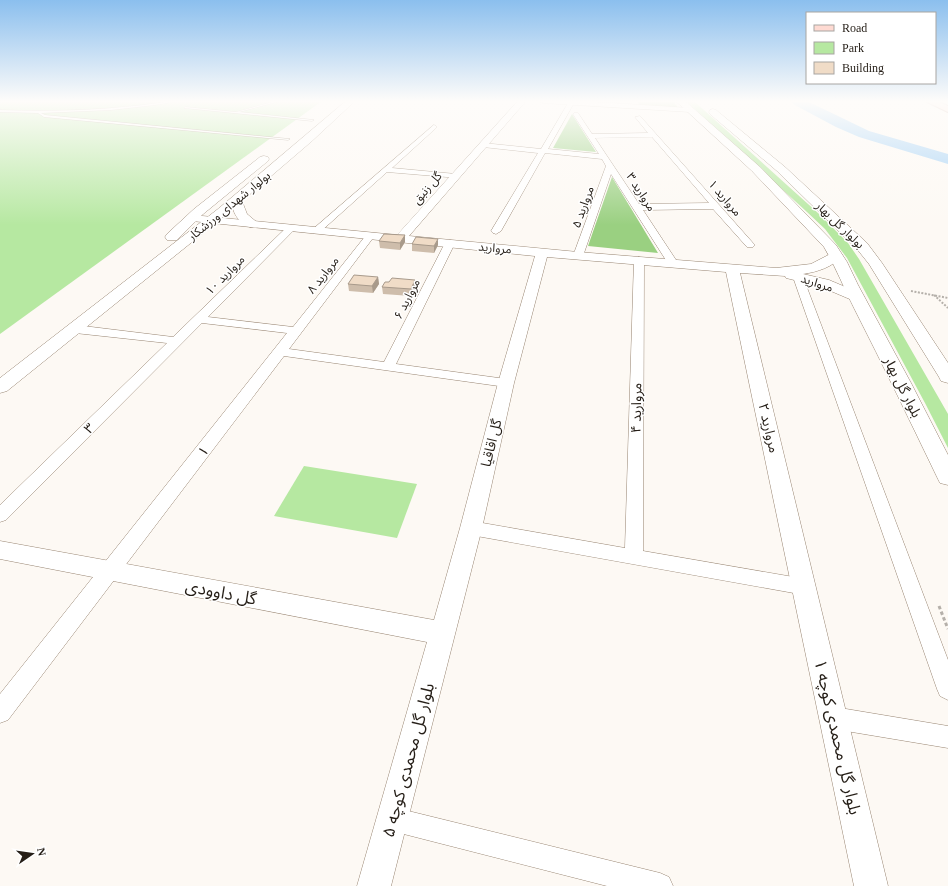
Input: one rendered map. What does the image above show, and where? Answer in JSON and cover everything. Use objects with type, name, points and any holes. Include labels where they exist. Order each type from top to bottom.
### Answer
[{"type":"main road","name":"بولوار شهدای ورزشکار","points":[[103,307],[141,267],[192,218],[285,142]]},
{"type":"main road","name":"بولوار شهدای ورزشکار","points":[[0,387],[213,220],[303,142]]},
{"type":"main road","name":"بولوار گل بهار","points":[[726,142],[756,169],[829,245],[836,254],[857,298]]},
{"type":"main road","name":"بولوار گل بهار","points":[[749,142],[781,169],[862,246],[948,377]]},
{"type":"main road","points":[[236,201],[241,216],[253,224]]},
{"type":"main road","name":"بلوار گل بهار","points":[[857,298],[948,477]]},
{"type":"street","points":[[316,231],[417,142]]},
{"type":"street","name":"گل زنبق","points":[[400,239],[485,142]]},
{"type":"street","points":[[496,231],[549,142]]},
{"type":"street","name":"مروارید ۳","points":[[595,142],[673,263]]},
{"type":"street","name":"مروارید ۱","points":[[660,142],[750,245]]},
{"type":"street","points":[[482,146],[604,157]]},
{"type":"street","name":"مروارید ۵","points":[[578,256],[610,166]]},
{"type":"street","points":[[386,170],[456,176]]},
{"type":"street","points":[[637,207],[716,206]]},
{"type":"street","name":"مروارید","points":[[192,218],[578,256],[776,272],[797,272],[814,269],[827,262],[836,254]]},
{"type":"street","name":"مروارید ۱۰","points":[[178,341],[291,228]]},
{"type":"street","name":"مروارید ۸","points":[[297,331],[370,236]]},
{"type":"street","name":"مروارید ۶","points":[[388,367],[450,243]]},
{"type":"street","name":"گل اقاقیا","points":[[441,633],[471,528],[506,383],[542,252]]},
{"type":"street","name":"مروارید ۴","points":[[634,557],[639,260]]},
{"type":"street","name":"مروارید ۲","points":[[732,268],[805,587]]},
{"type":"street","name":"مروارید","points":[[776,272],[824,283],[857,298]]},
{"type":"street","points":[[798,277],[948,689]]},
{"type":"street","points":[[199,319],[297,331]]},
{"type":"street","points":[[75,329],[178,341]]},
{"type":"street","name":"۱","points":[[0,712],[108,571],[297,331]]},
{"type":"street","name":"۳","points":[[0,515],[178,341]]},
{"type":"street","points":[[281,352],[506,383]]},
{"type":"street","points":[[471,528],[805,587]]},
{"type":"street","name":"گل داوودی","points":[[0,550],[441,633]]},
{"type":"street","name":"بلوار گل محمدی کوچه ۱","points":[[805,587],[871,886]]},
{"type":"street","name":"بلوار گل محمدی کوچه ۵","points":[[374,886],[441,633]]},
{"type":"street","points":[[834,718],[948,736]]},
{"type":"street","points":[[392,819],[643,884]]},
{"type":"path","points":[[891,288],[948,298]]},
{"type":"path","points":[[934,295],[948,308]]},
{"type":"green space","points":[[0,142],[265,142],[0,334]]},
{"type":"green space","points":[[556,142],[590,142],[596,152],[553,148]]},
{"type":"green space","points":[[731,142],[740,142],[818,213],[848,243],[859,259],[948,414],[948,448],[847,258],[825,229]]},
{"type":"green space","points":[[612,177],[658,253],[588,246]]},
{"type":"green space","points":[[304,466],[417,484],[397,538],[274,516]]},
{"type":"building","points":[[384,234],[405,235],[400,243],[379,241]]},
{"type":"building","points":[[416,237],[438,239],[434,246],[412,244]]},
{"type":"building","points":[[354,275],[378,277],[372,286],[348,284]]},
{"type":"building","points":[[392,278],[415,280],[411,289],[382,287],[385,282],[389,282]]},
{"type":"waterway","points":[[892,142],[948,159]]}]
